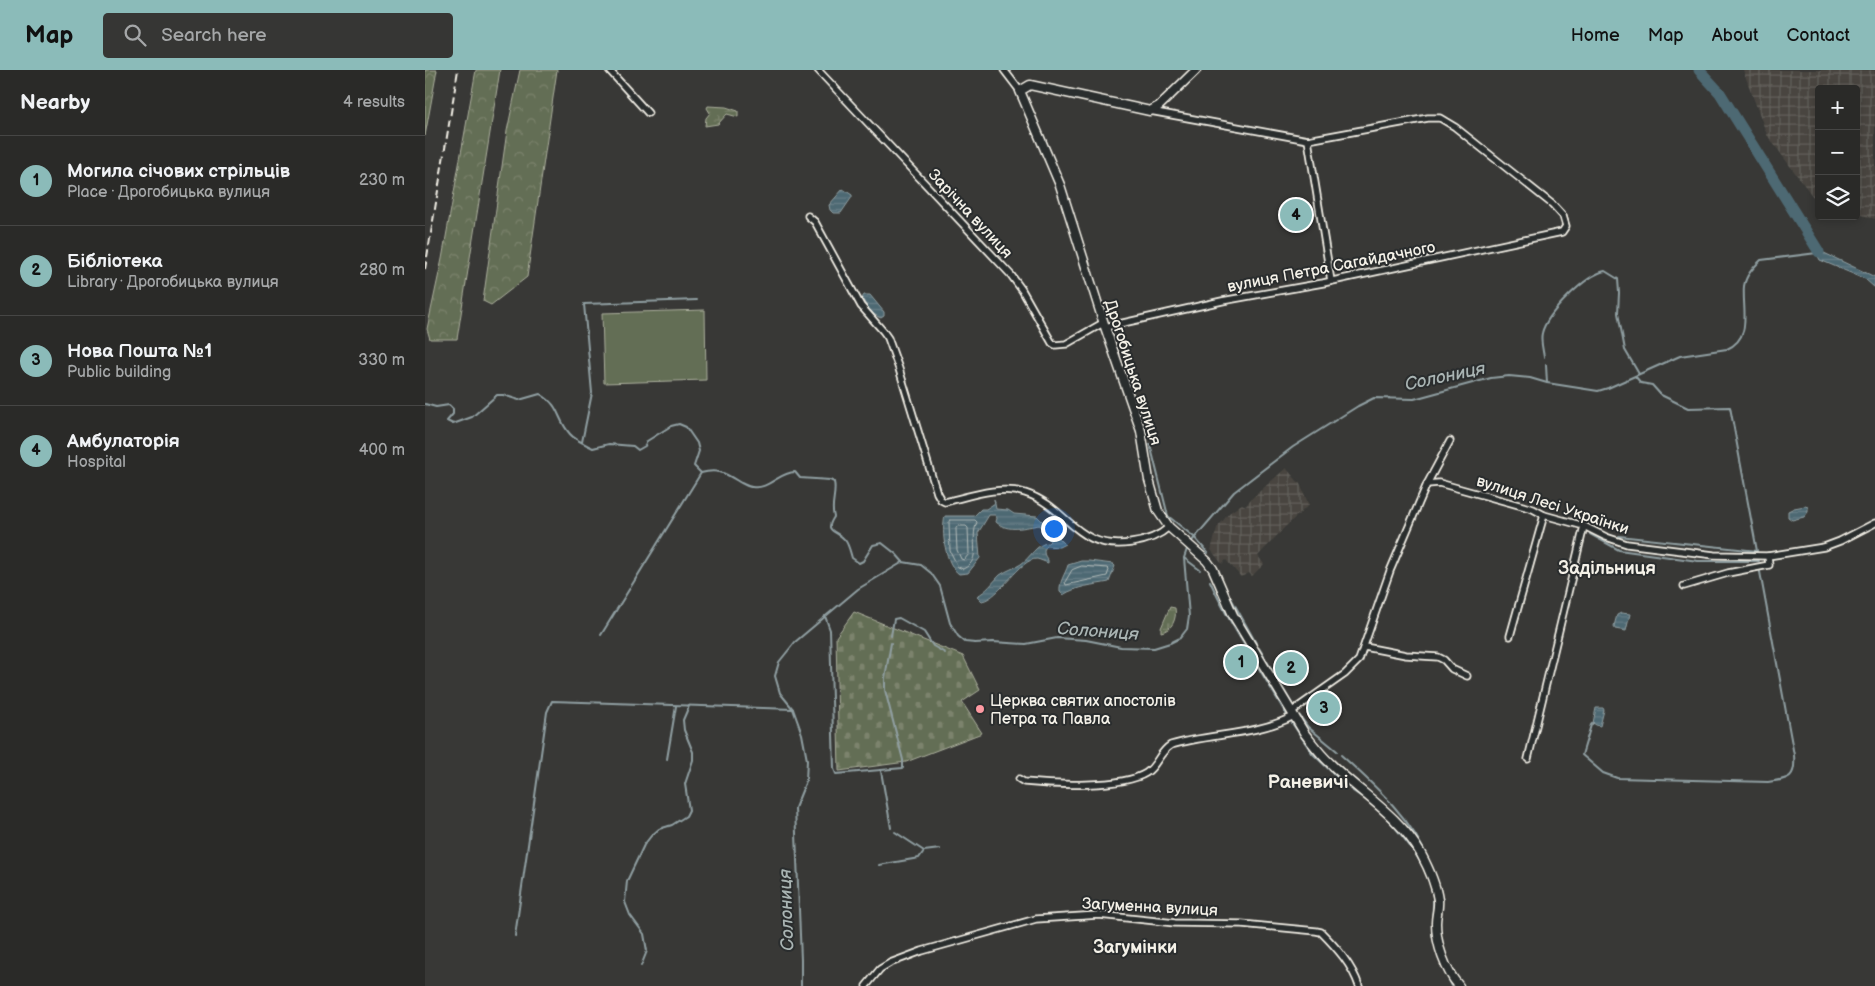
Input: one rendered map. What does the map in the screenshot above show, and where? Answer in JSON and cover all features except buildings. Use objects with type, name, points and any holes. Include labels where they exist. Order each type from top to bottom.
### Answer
[{"type":"street","points":[[609,70],[648,112]]},
{"type":"street","name":"Зарічна вулиця","points":[[818,70],[1011,275],[1022,290],[1052,343],[1055,345],[1066,344],[1104,325]]},
{"type":"street","name":"Дрогобицька вулиця","points":[[1004,70],[1021,91],[1060,185],[1104,325],[1141,431],[1149,480],[1161,517],[1169,527],[1207,561],[1215,572],[1233,615],[1316,749],[1330,764],[1383,807],[1421,854],[1437,898],[1436,929],[1441,952],[1459,986]]},
{"type":"street","points":[[1150,111],[1159,106],[1196,70]]},
{"type":"street","points":[[1021,91],[1030,85],[1150,111],[1309,140],[1331,281]]},
{"type":"street","name":"вулиця Петра Сагайдачного","points":[[1104,325],[1331,281],[1562,232],[1567,223],[1552,204],[1455,127],[1440,118],[1428,118],[1309,140]]},
{"type":"street","points":[[808,216],[815,222],[861,306],[888,338],[937,493],[941,500],[945,502],[1004,490],[1025,493],[1043,501],[1084,535],[1100,542],[1111,544],[1148,540],[1160,535],[1169,527]]},
{"type":"street","points":[[1019,778],[1024,782],[1065,785],[1135,778],[1151,769],[1161,753],[1171,745],[1251,731],[1279,723],[1352,669],[1365,647],[1369,630],[1390,571],[1427,484],[1450,441]]},
{"type":"street","name":"вулиця Лесі Українки","points":[[1427,484],[1439,483],[1533,509],[1544,515],[1584,526],[1612,540],[1627,544],[1701,554],[1768,556],[1831,544],[1875,523]]},
{"type":"street","points":[[1510,636],[1544,515]]},
{"type":"street","points":[[1529,759],[1584,526]]},
{"type":"street","points":[[1683,586],[1727,573],[1769,565],[1768,556]]},
{"type":"street","points":[[1365,647],[1406,655],[1438,657],[1444,660],[1452,669],[1467,676]]},
{"type":"street","name":"Загуменна вулиця","points":[[866,986],[884,966],[922,951],[1027,920],[1099,915],[1175,923],[1242,924],[1321,932],[1349,964],[1359,986]]},
{"type":"shaded area","points":[[1743,70],[1875,70],[1875,219],[1860,214],[1860,85],[1815,85],[1815,200],[1767,135]]},
{"type":"shaded area","points":[[1286,468],[1300,484],[1309,505],[1258,556],[1264,564],[1252,576],[1249,573],[1241,577],[1226,560],[1222,564],[1211,550],[1217,528],[1229,513],[1242,504],[1246,506],[1250,500]]},
{"type":"green space","points":[[425,70],[437,70],[425,136]]},
{"type":"green space","points":[[476,70],[500,70],[457,339],[430,339],[427,329],[442,259]]},
{"type":"green space","points":[[520,70],[557,70],[527,277],[491,305],[483,301],[507,131]]},
{"type":"green space","points":[[708,106],[726,107],[738,111],[738,117],[727,114],[718,124],[705,126],[706,118],[710,113],[707,108]]},
{"type":"green space","points":[[705,310],[706,380],[604,383],[602,313]]},
{"type":"green space","points":[[1170,607],[1175,608],[1174,620],[1168,629],[1161,632],[1161,628]]},
{"type":"green space","points":[[854,612],[963,656],[980,690],[962,702],[982,733],[906,762],[839,771],[836,637]]},
{"type":"water","points":[[843,189],[852,197],[841,213],[833,213],[829,205]]},
{"type":"water","points":[[1808,237],[1822,252],[1875,277],[1875,288],[1865,279],[1820,260]]},
{"type":"water","points":[[864,295],[870,295],[884,312],[884,316],[878,317],[867,307],[862,298]]},
{"type":"water","points":[[995,503],[996,509],[1008,510],[1014,514],[1037,516],[1065,544],[1059,547],[1047,546],[1044,549],[1044,553],[1048,563],[1037,559],[1030,560],[996,593],[982,601],[977,596],[987,589],[1000,575],[1021,564],[1040,545],[1050,541],[1040,525],[1011,528],[996,522],[997,518],[995,515],[989,515],[978,533],[980,558],[968,573],[959,574],[950,563],[945,547],[945,516],[974,516],[981,509],[986,509]]},
{"type":"water","points":[[1805,506],[1808,507],[1808,512],[1804,517],[1792,520],[1788,517],[1788,511]]},
{"type":"water","points":[[1081,561],[1113,564],[1115,566],[1109,582],[1080,588],[1063,595],[1060,592],[1060,585],[1068,565]]},
{"type":"water","points":[[1621,613],[1630,614],[1626,631],[1615,629],[1614,626],[1617,615]]},
{"type":"water","points":[[1596,708],[1603,708],[1604,710],[1600,726],[1593,723]]},
{"type":"waterway","points":[[1699,70],[1720,93],[1819,252]]},
{"type":"waterway","name":"Солониця","points":[[1191,542],[1234,492],[1293,447],[1374,398],[1414,399],[1491,378],[1509,376],[1530,378],[1547,383],[1598,391],[1608,388],[1680,356],[1727,349],[1735,344],[1740,338],[1745,322],[1745,282],[1755,266],[1761,260],[1817,253]]},
{"type":"waterway","points":[[1544,357],[1541,336],[1551,315],[1578,287],[1605,271],[1618,279],[1618,313],[1625,350],[1639,374]]},
{"type":"waterway","points":[[582,442],[592,393],[584,304],[697,300]]},
{"type":"waterway","points":[[1112,334],[1122,365]]},
{"type":"waterway","points":[[1546,365],[1547,383]]},
{"type":"waterway","points":[[1619,536],[1757,551],[1730,407],[1688,408],[1661,395],[1652,385],[1641,383],[1635,376]]},
{"type":"waterway","points":[[425,404],[436,407],[449,405],[453,409],[453,414],[447,421],[453,424],[472,417],[497,395],[519,400],[540,394],[552,403],[572,436],[593,448],[609,444],[633,446],[638,450],[645,446],[647,441],[671,426],[679,424],[686,427],[697,443],[699,451],[694,466],[701,473],[713,471],[722,473],[752,487],[764,486],[784,475],[795,472],[800,478],[830,480],[834,482],[834,517],[830,526],[832,531],[845,540],[852,558],[859,563],[863,561],[873,545],[882,543],[903,562]]},
{"type":"waterway","points":[[1133,396],[1148,437]]},
{"type":"waterway","points":[[1150,444],[1168,516],[1194,537],[1208,553]]},
{"type":"waterway","points":[[601,635],[701,473]]},
{"type":"waterway","points":[[1590,534],[1619,550],[1698,561],[1759,561]]},
{"type":"waterway","name":"Солониця","points":[[801,986],[795,808],[806,781],[807,760],[802,734],[793,709],[780,693],[775,676],[779,662],[795,642],[858,589],[903,562],[921,565],[931,573],[940,586],[950,623],[958,636],[965,642],[1026,644],[1057,638],[1086,640],[1121,647],[1154,648],[1180,638],[1187,629],[1189,616],[1184,558],[1188,546]]},
{"type":"waterway","points":[[1184,558],[1200,570]]},
{"type":"waterway","points":[[1593,723],[1582,755],[1603,773],[1617,778],[1768,782],[1782,780],[1790,776],[1794,768],[1794,755],[1760,572]]},
{"type":"waterway","points":[[1210,581],[1237,632],[1286,714]]},
{"type":"waterway","points":[[1227,591],[1256,643]]},
{"type":"waterway","points":[[825,616],[830,630],[834,769],[836,774],[903,768],[903,760],[885,690],[885,678],[891,643]]},
{"type":"waterway","points":[[891,636],[894,619],[899,618],[924,632],[933,646],[945,653]]},
{"type":"waterway","points":[[1259,648],[1293,705]]},
{"type":"waterway","points":[[515,936],[547,712],[552,701],[793,709]]},
{"type":"waterway","points":[[667,759],[676,706]]},
{"type":"waterway","points":[[641,966],[647,951],[644,934],[630,915],[625,902],[627,881],[644,845],[651,836],[659,829],[672,825],[686,816],[689,810],[685,784],[693,760],[693,752],[684,730],[683,720],[689,706]]},
{"type":"waterway","points":[[1300,716],[1308,727],[1337,751]]},
{"type":"waterway","points":[[1292,723],[1312,753],[1342,782]]},
{"type":"waterway","points":[[1341,755],[1380,791],[1403,817],[1422,846],[1429,862]]},
{"type":"waterway","points":[[881,771],[891,828]]},
{"type":"waterway","points":[[1350,789],[1369,802]]},
{"type":"waterway","points":[[1373,805],[1410,846],[1425,872],[1433,897],[1432,925],[1434,942]]},
{"type":"waterway","points":[[895,832],[924,851],[940,849]]},
{"type":"waterway","points":[[879,865],[919,858],[924,851]]},
{"type":"waterway","points":[[1440,893],[1443,900]]},
{"type":"waterway","points":[[1440,961],[1452,986]]},
{"type":"railway","points":[[425,269],[458,70]]},
{"type":"place","name":"Амбулаторія","points":[[1296,215]]},
{"type":"place","name":"Могила січових стрільців","points":[[1241,662]]},
{"type":"place","name":"Бібліотека","points":[[1291,668]]},
{"type":"place","name":"Нова Пошта №1","points":[[1324,708]]},
{"type":"place","name":"Церква святих апостолів Петра та Павла","points":[[980,709]]},
{"type":"district","name":"Задільниця","points":[[1607,568]]},
{"type":"district","name":"Раневичі","points":[[1308,781]]},
{"type":"district","name":"Загумінки","points":[[1135,947]]}]
